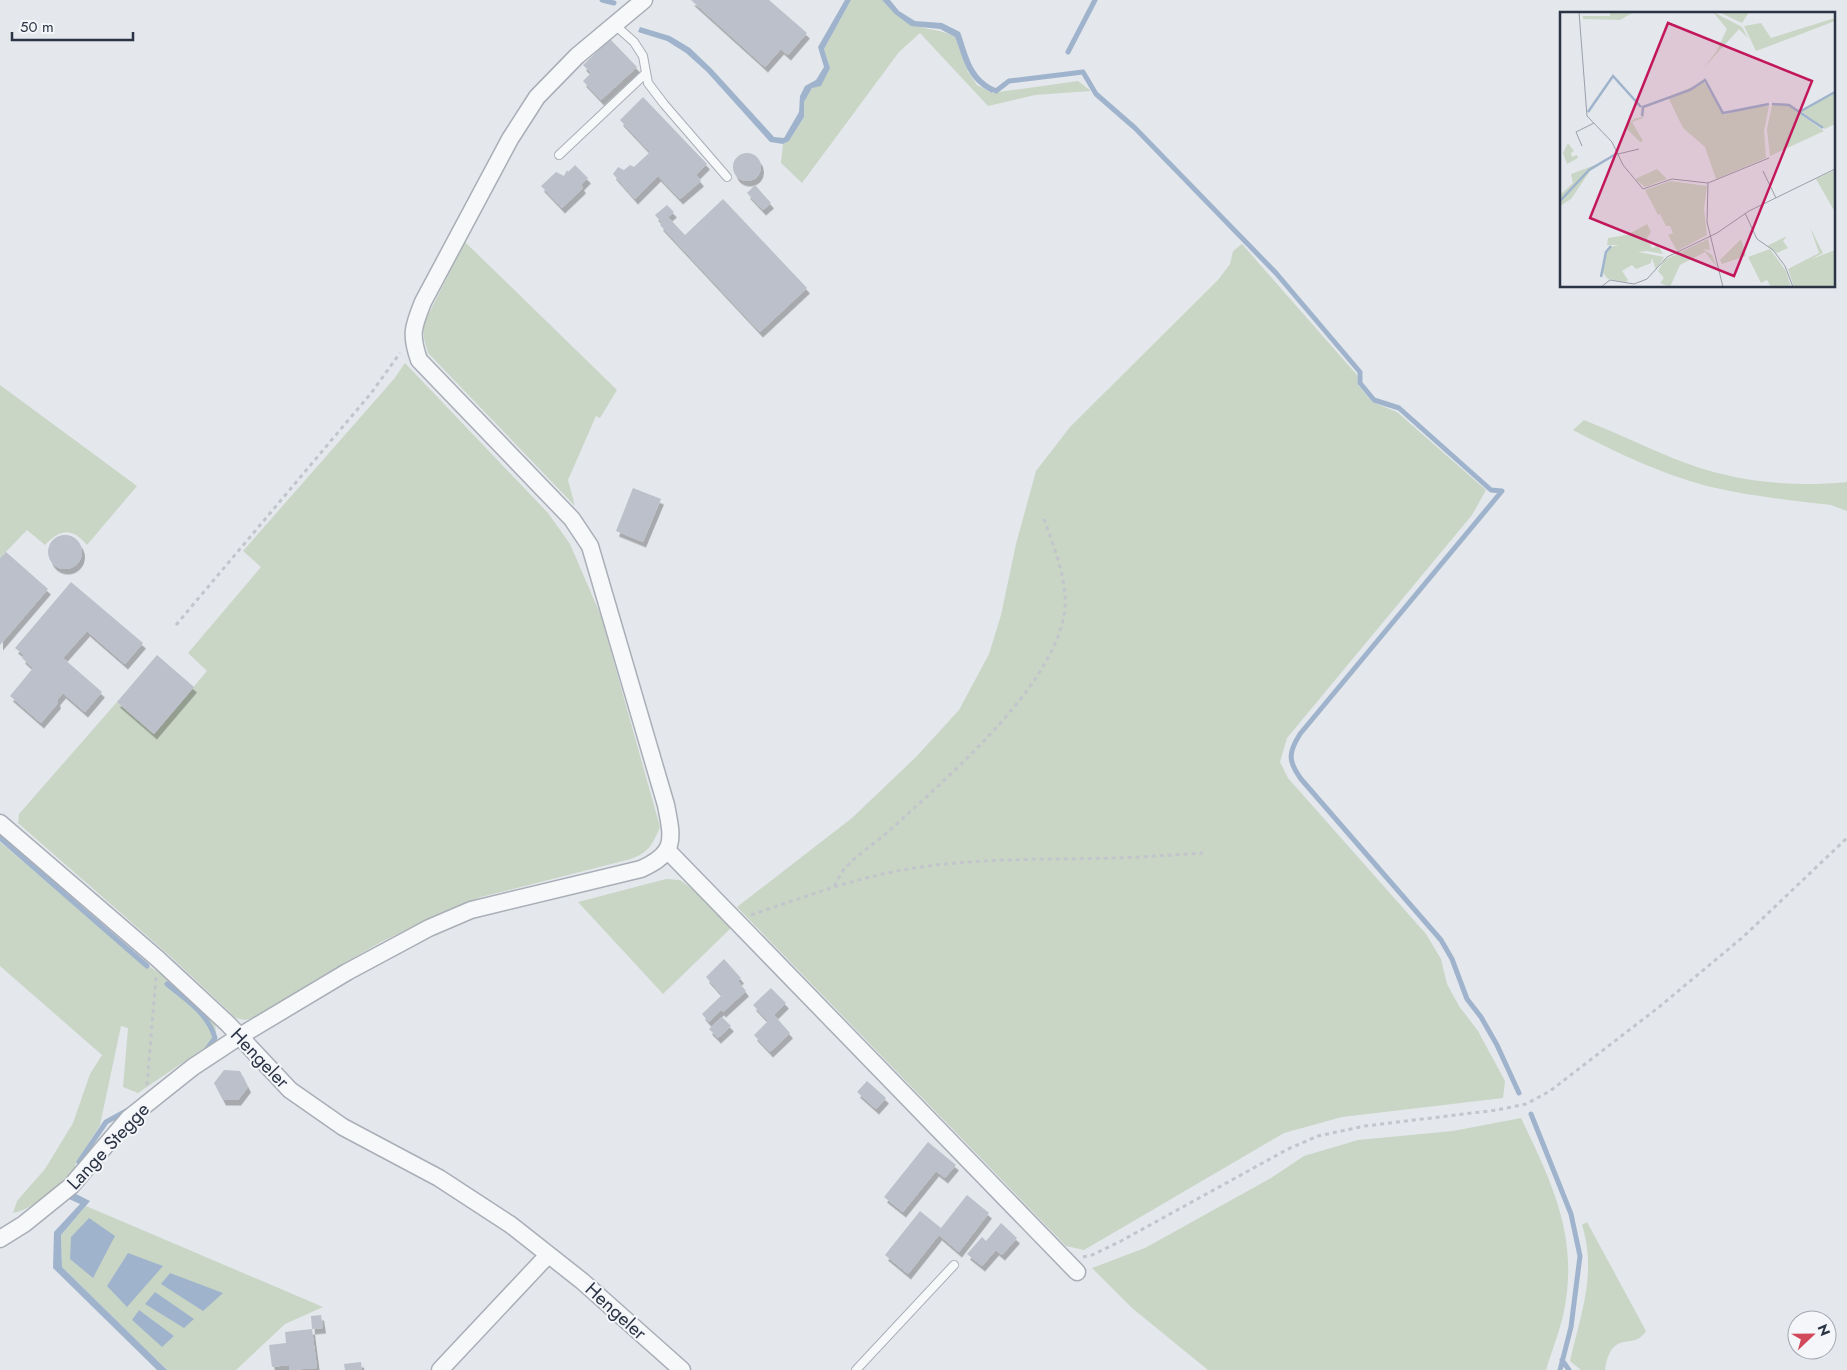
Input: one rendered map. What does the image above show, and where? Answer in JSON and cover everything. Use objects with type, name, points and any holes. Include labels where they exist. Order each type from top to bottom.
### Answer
[{"type":"street","points":[[644,0],[556,76],[537,97],[519,125],[423,302],[415,323],[413,340],[420,360],[425,366],[572,519],[590,546],[666,806],[672,835],[668,851],[1077,1272]]},
{"type":"street","name":"Hengeler","points":[[0,823],[158,959],[240,1036],[284,1083],[317,1111],[472,1198],[511,1225],[582,1281],[682,1370]]},
{"type":"street","name":"Lange Stegge","points":[[0,1238],[37,1214],[72,1186],[129,1118],[146,1103],[192,1068],[240,1036],[348,972],[437,924],[471,910],[509,899],[640,869],[658,861],[668,851]]},
{"type":"street","points":[[440,1370],[548,1256]]},
{"type":"lane","points":[[616,25],[634,42],[643,56],[648,83],[727,177]]},
{"type":"lane","points":[[559,155],[646,73]]},
{"type":"lane","points":[[856,1370],[954,1265]]},
{"type":"path","points":[[176,625],[372,392],[403,348],[413,340]]},
{"type":"path","points":[[834,886],[846,867],[885,835],[946,778],[997,726],[1035,680],[1062,625],[1066,598],[1060,566],[1044,516]]},
{"type":"path","points":[[1065,1260],[1092,1255],[1121,1241],[1288,1149],[1318,1136],[1365,1126],[1497,1110],[1526,1104],[1550,1091],[1659,1007],[1743,937],[1847,838]]},
{"type":"path","points":[[736,920],[834,886],[894,872],[949,864],[1020,859],[1116,858],[1203,853]]},
{"type":"path","points":[[146,1103],[148,1049],[158,959]]},
{"type":"green space","points":[[851,0],[882,0],[909,22],[955,37],[968,72],[977,85],[992,93],[1078,81],[1091,91],[1035,95],[988,106],[920,33],[899,52],[802,183],[781,163],[783,144],[789,141],[804,117],[804,102],[812,88],[830,68],[824,49]]},
{"type":"green space","points":[[465,242],[617,390],[600,418],[596,416],[568,480],[575,506],[428,353],[423,325]]},
{"type":"green space","points":[[1242,244],[1357,375],[1358,385],[1372,402],[1397,412],[1486,490],[1472,515],[1287,738],[1280,762],[1288,778],[1426,934],[1441,959],[1447,984],[1459,1006],[1478,1031],[1505,1081],[1503,1098],[1342,1117],[1284,1133],[1084,1250],[1066,1246],[737,907],[852,818],[916,757],[959,710],[989,654],[1001,615],[1016,544],[1036,471],[1070,427],[1218,280],[1230,264],[1233,251]]},
{"type":"green space","points":[[405,363],[548,513],[570,544],[601,616],[660,827],[646,851],[637,857],[481,897],[450,909],[381,942],[313,981],[258,1017],[245,1020],[236,1018],[170,956],[18,823],[19,814],[117,702],[154,734],[207,671],[188,653],[261,567],[243,551],[394,379]]},
{"type":"green space","points":[[0,385],[137,486],[87,545],[76,535],[66,532],[56,536],[45,545],[27,530],[0,558]]},
{"type":"green space","points":[[1584,420],[1696,467],[1738,478],[1803,484],[1847,482],[1847,511],[1831,505],[1707,486],[1655,469],[1573,430]]},
{"type":"green space","points":[[0,842],[134,956],[165,977],[215,1023],[216,1034],[213,1042],[138,1093],[123,1087],[128,1028],[121,1026],[100,1125],[75,1165],[77,1167],[31,1206],[13,1213],[17,1201],[45,1169],[73,1123],[90,1074],[102,1055],[0,966]]},
{"type":"green space","points":[[666,879],[680,880],[695,891],[732,927],[663,994],[578,902]]},
{"type":"green space","points":[[1521,1118],[1543,1165],[1560,1211],[1568,1259],[1568,1284],[1564,1311],[1546,1370],[1208,1370],[1132,1308],[1092,1268],[1145,1248],[1271,1178],[1304,1156],[1358,1140],[1453,1131]]},
{"type":"green space","points":[[86,1206],[323,1307],[285,1324],[236,1370],[167,1370],[62,1267],[61,1235]],"holes":[[[132,1320],[174,1336],[162,1346]]]},
{"type":"green space","points":[[1587,1222],[1646,1331],[1635,1340],[1618,1344],[1608,1357],[1605,1370],[1581,1370],[1570,1361],[1586,1293],[1588,1260],[1582,1225]]},
{"type":"water","points":[[845,0],[851,0],[824,49],[830,68],[821,86],[812,88],[804,102],[804,117],[789,141],[783,144],[770,142],[707,72],[686,53],[667,41],[638,32],[640,27],[670,36],[690,48],[712,69],[774,137],[784,138],[799,112],[800,96],[805,86],[816,80],[824,67],[818,47]]},
{"type":"water","points":[[882,0],[890,0],[899,11],[915,21],[942,23],[960,32],[976,72],[995,88],[992,93],[983,88],[968,70],[955,37],[940,29],[911,26],[895,14]]},
{"type":"water","points":[[74,1193],[90,1201],[61,1235],[62,1267],[167,1370],[157,1370],[53,1268],[54,1232],[80,1204],[69,1199]]},
{"type":"water","points":[[89,1218],[115,1236],[93,1278],[70,1259],[71,1237]]},
{"type":"water","points":[[128,1253],[163,1266],[127,1307],[107,1286]]},
{"type":"water","points":[[170,1273],[223,1293],[203,1311],[161,1284]]},
{"type":"water","points":[[155,1292],[194,1319],[184,1328],[145,1304]]},
{"type":"water","points":[[139,1310],[174,1336],[162,1347],[132,1320]]},
{"type":"building","points":[[691,0],[769,0],[807,33],[788,55],[781,49],[765,67]]},
{"type":"building","points":[[610,39],[637,67],[601,100],[583,81],[591,73],[583,65]]},
{"type":"building","points":[[643,97],[707,164],[696,175],[701,181],[680,199],[658,176],[635,199],[613,174],[618,167],[624,170],[630,165],[634,167],[650,152],[620,120]]},
{"type":"building","points":[[747,153],[757,157],[761,167],[757,177],[747,181],[737,177],[733,167],[737,157]]},
{"type":"building","points":[[575,165],[588,178],[581,185],[583,188],[562,208],[541,186],[556,172],[564,176],[567,170],[568,172]]},
{"type":"building","points":[[755,185],[771,203],[763,210],[747,193]]},
{"type":"building","points":[[723,199],[807,288],[760,332],[660,225],[662,223],[655,215],[667,205],[674,212],[668,217],[685,235]]},
{"type":"building","points":[[633,488],[661,499],[643,542],[616,531]]},
{"type":"building","points":[[65,535],[77,540],[82,552],[77,564],[65,569],[53,564],[48,552],[53,540]]},
{"type":"building","points":[[6,552],[48,589],[0,645],[0,558]]},
{"type":"building","points":[[71,582],[143,643],[125,664],[87,631],[63,658],[102,692],[85,712],[63,693],[57,700],[58,703],[41,723],[10,696],[33,668],[22,658],[24,655],[15,648]]},
{"type":"building","points":[[157,655],[194,687],[154,734],[117,702]]},
{"type":"building","points":[[724,959],[741,978],[738,981],[746,991],[709,1022],[702,1014],[722,995],[706,977]]},
{"type":"building","points":[[771,988],[786,1003],[774,1015],[790,1033],[770,1052],[754,1035],[768,1021],[753,1005]]},
{"type":"building","points":[[722,1017],[731,1026],[718,1038],[709,1029]]},
{"type":"building","points":[[224,1070],[240,1071],[248,1087],[238,1100],[223,1100],[214,1083]]},
{"type":"building","points":[[867,1081],[886,1098],[876,1109],[857,1092]]},
{"type":"building","points":[[928,1142],[956,1165],[945,1178],[936,1171],[903,1212],[884,1197]]},
{"type":"building","points":[[967,1195],[989,1213],[959,1252],[939,1235],[908,1274],[885,1255],[920,1211],[941,1228]]},
{"type":"building","points":[[1001,1223],[1017,1238],[1002,1255],[996,1250],[982,1266],[967,1254],[982,1237],[986,1241]]},
{"type":"building","points":[[321,1315],[323,1328],[312,1329],[311,1316]]},
{"type":"building","points":[[312,1329],[317,1368],[289,1370],[289,1365],[272,1367],[269,1345],[286,1343],[285,1332]]},
{"type":"building","points":[[361,1362],[362,1370],[345,1370],[344,1364]]},
{"type":"waterway","points":[[602,0],[614,3]]},
{"type":"waterway","points":[[1068,52],[1095,0]]},
{"type":"waterway","points":[[989,88],[996,91],[1009,81],[1083,72],[1096,94],[1135,128],[1276,273],[1360,372],[1360,383],[1374,400],[1399,408],[1491,490],[1502,491],[1300,734],[1293,747],[1291,757],[1301,779],[1441,940],[1452,959],[1467,999],[1481,1017],[1497,1045],[1519,1093]]},
{"type":"waterway","points":[[0,838],[147,966]]},
{"type":"waterway","points":[[167,984],[195,1007],[212,1029],[215,1038],[206,1050]]},
{"type":"waterway","points":[[79,1162],[106,1122],[128,1110]]},
{"type":"waterway","points":[[1531,1114],[1571,1214],[1580,1256],[1571,1327],[1560,1370]]},
{"type":"waterway","points":[[1562,1360],[1569,1370]]}]
